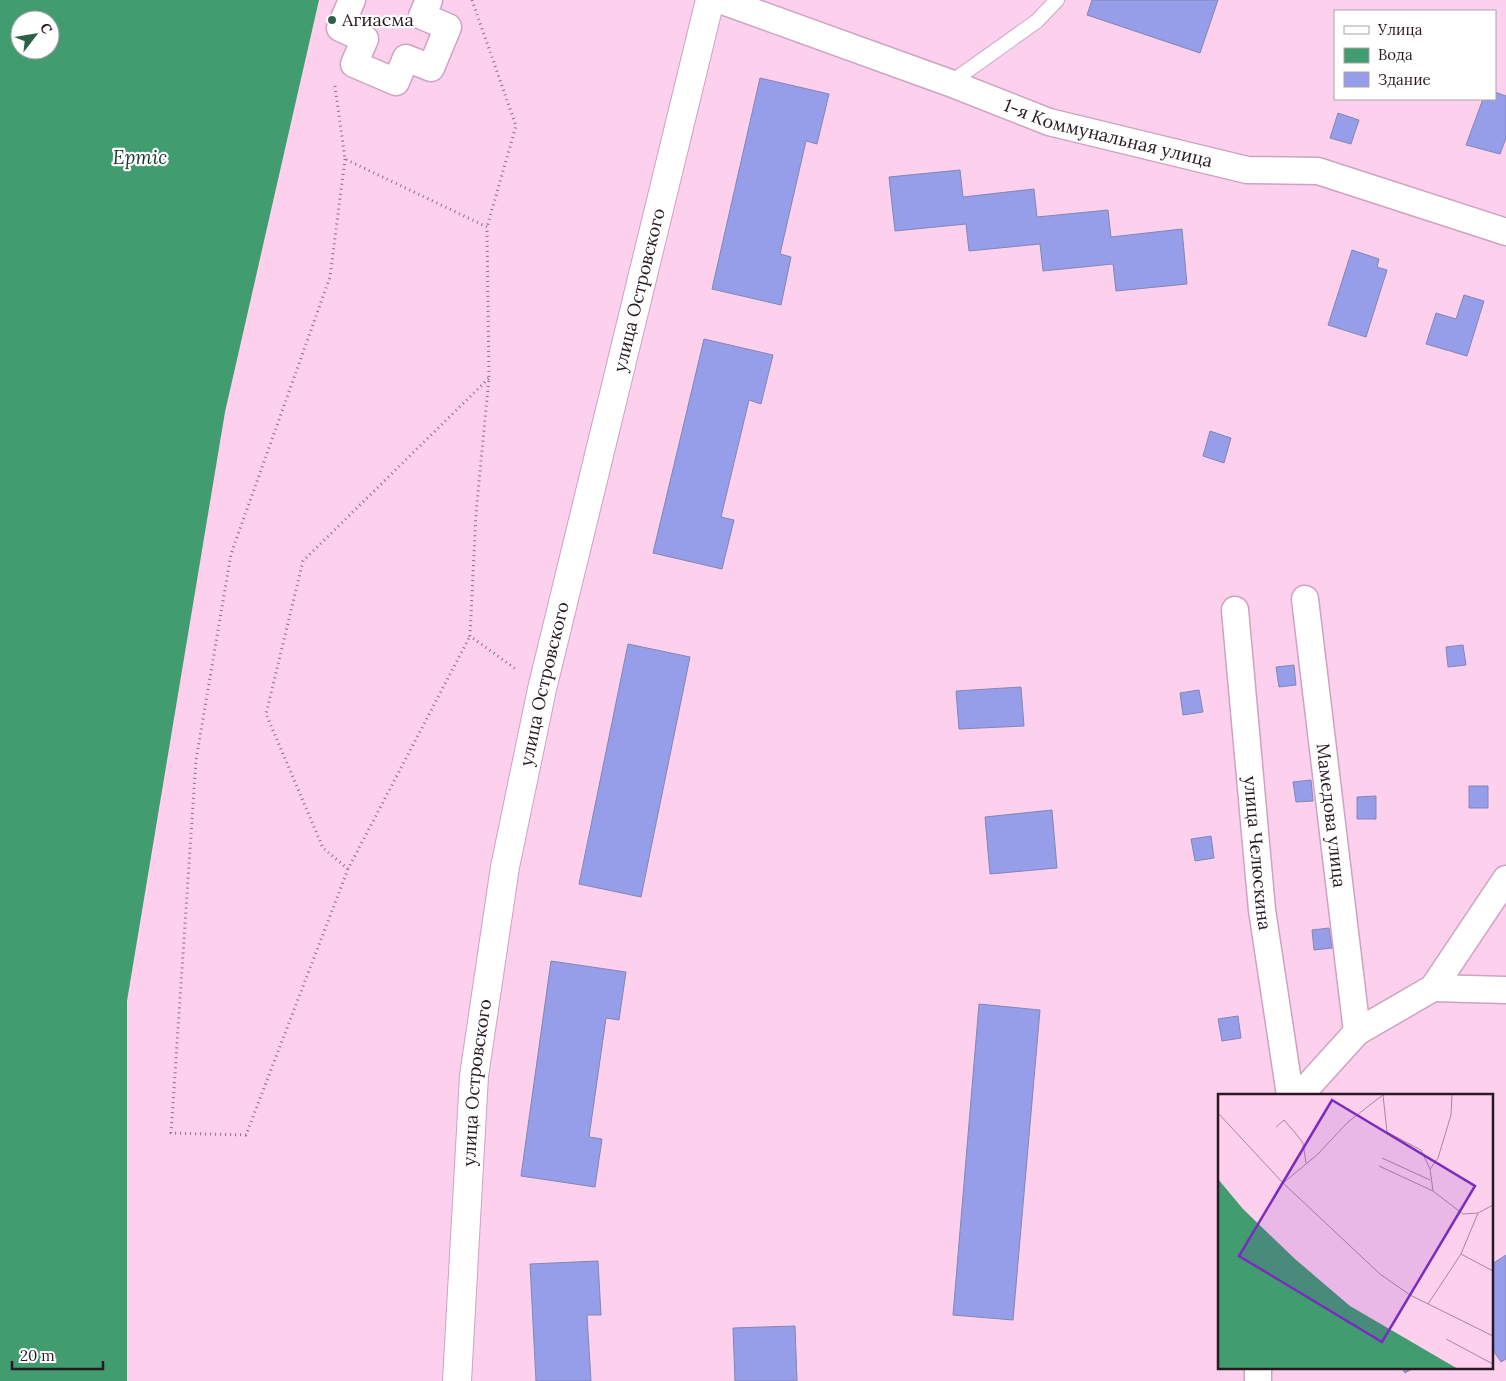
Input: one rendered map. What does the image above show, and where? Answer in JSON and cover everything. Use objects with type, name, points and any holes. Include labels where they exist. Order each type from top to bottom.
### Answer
[{"type":"main road","name":"улица Островского","points":[[457,1381],[474,1076],[505,867],[542,689],[710,0]]},
{"type":"street","points":[[352,0],[340,28],[365,39],[354,64],[396,82],[406,58],[432,68],[448,27],[422,16],[429,0]]},
{"type":"street","name":"1-я Коммунальная улица","points":[[720,0],[950,83],[1050,122],[1247,170],[1318,171],[1506,232]]},
{"type":"street","name":"Мамедова улица","points":[[1305,599],[1357,1032]]},
{"type":"street","name":"улица Челюскина","points":[[1235,610],[1262,910],[1290,1094]]},
{"type":"street","points":[[1301,1094],[1357,1032],[1433,988],[1506,879]]},
{"type":"street","points":[[1433,988],[1506,990]]},
{"type":"street","points":[[1258,1368],[1258,1381]]},
{"type":"lane","points":[[950,83],[1037,22],[1058,0]]},
{"type":"path","points":[[335,83],[345,159],[330,277],[231,554],[196,760],[171,1133],[246,1135],[348,869],[470,636],[476,513],[489,378],[488,227],[516,126],[472,0]]},
{"type":"path","points":[[345,159],[488,227]]},
{"type":"path","points":[[348,869],[323,848],[266,714],[303,561],[489,378]]},
{"type":"path","points":[[470,636],[542,689]]},
{"type":"water","name":"Ертіс","points":[[0,0],[319,0],[225,412],[127,1001],[127,1381],[0,1381]]},
{"type":"building","points":[[1092,0],[1218,0],[1200,53],[1087,15]]},
{"type":"building","points":[[760,78],[829,94],[817,144],[806,141],[780,254],[791,257],[781,305],[712,289]]},
{"type":"building","points":[[1496,92],[1506,96],[1506,138],[1500,154],[1466,145],[1483,100],[1496,100]]},
{"type":"building","points":[[1338,113],[1359,120],[1351,144],[1330,138]]},
{"type":"building","points":[[960,170],[963,197],[1034,189],[1037,217],[1108,210],[1111,237],[1182,229],[1187,284],[1116,291],[1113,264],[1043,271],[1040,244],[969,251],[966,224],[895,231],[889,177]]},
{"type":"building","points":[[1352,250],[1379,259],[1377,267],[1387,270],[1366,337],[1328,325]]},
{"type":"building","points":[[1464,295],[1484,301],[1467,356],[1426,344],[1436,313],[1456,319]]},
{"type":"building","points":[[704,339],[773,355],[761,404],[749,400],[721,517],[734,520],[722,569],[653,553]]},
{"type":"building","points":[[1210,431],[1231,438],[1224,463],[1203,456]]},
{"type":"building","points":[[628,644],[690,657],[641,897],[579,884]]},
{"type":"building","points":[[1463,645],[1466,665],[1448,667],[1446,647]]},
{"type":"building","points":[[1294,665],[1296,685],[1279,687],[1276,667]]},
{"type":"building","points":[[1021,687],[1024,726],[959,729],[956,691]]},
{"type":"building","points":[[1199,690],[1203,712],[1183,715],[1180,693]]},
{"type":"building","points":[[1311,780],[1313,801],[1296,802],[1293,782]]},
{"type":"building","points":[[1469,786],[1488,786],[1488,808],[1469,808]]},
{"type":"building","points":[[1376,796],[1376,819],[1357,819],[1357,797]]},
{"type":"building","points":[[1052,810],[1057,868],[990,874],[985,817]]},
{"type":"building","points":[[1211,836],[1214,858],[1195,861],[1191,839]]},
{"type":"building","points":[[1329,928],[1332,948],[1314,950],[1312,930]]},
{"type":"building","points":[[551,961],[626,972],[619,1020],[606,1018],[589,1137],[602,1139],[595,1187],[521,1176]]},
{"type":"building","points":[[979,1004],[1040,1010],[1013,1320],[953,1315]]},
{"type":"building","points":[[1238,1016],[1241,1038],[1222,1041],[1218,1019]]},
{"type":"building","points":[[1506,1255],[1506,1359],[1501,1362],[1494,1352],[1494,1263]]},
{"type":"building","points":[[598,1261],[601,1315],[587,1315],[591,1381],[536,1381],[530,1264]]},
{"type":"building","points":[[795,1326],[797,1381],[735,1381],[733,1328]]},
{"type":"building","points":[[1402,1368],[1413,1368],[1405,1373]]},
{"type":"place","name":"Агиасма","points":[[332,20]]}]
